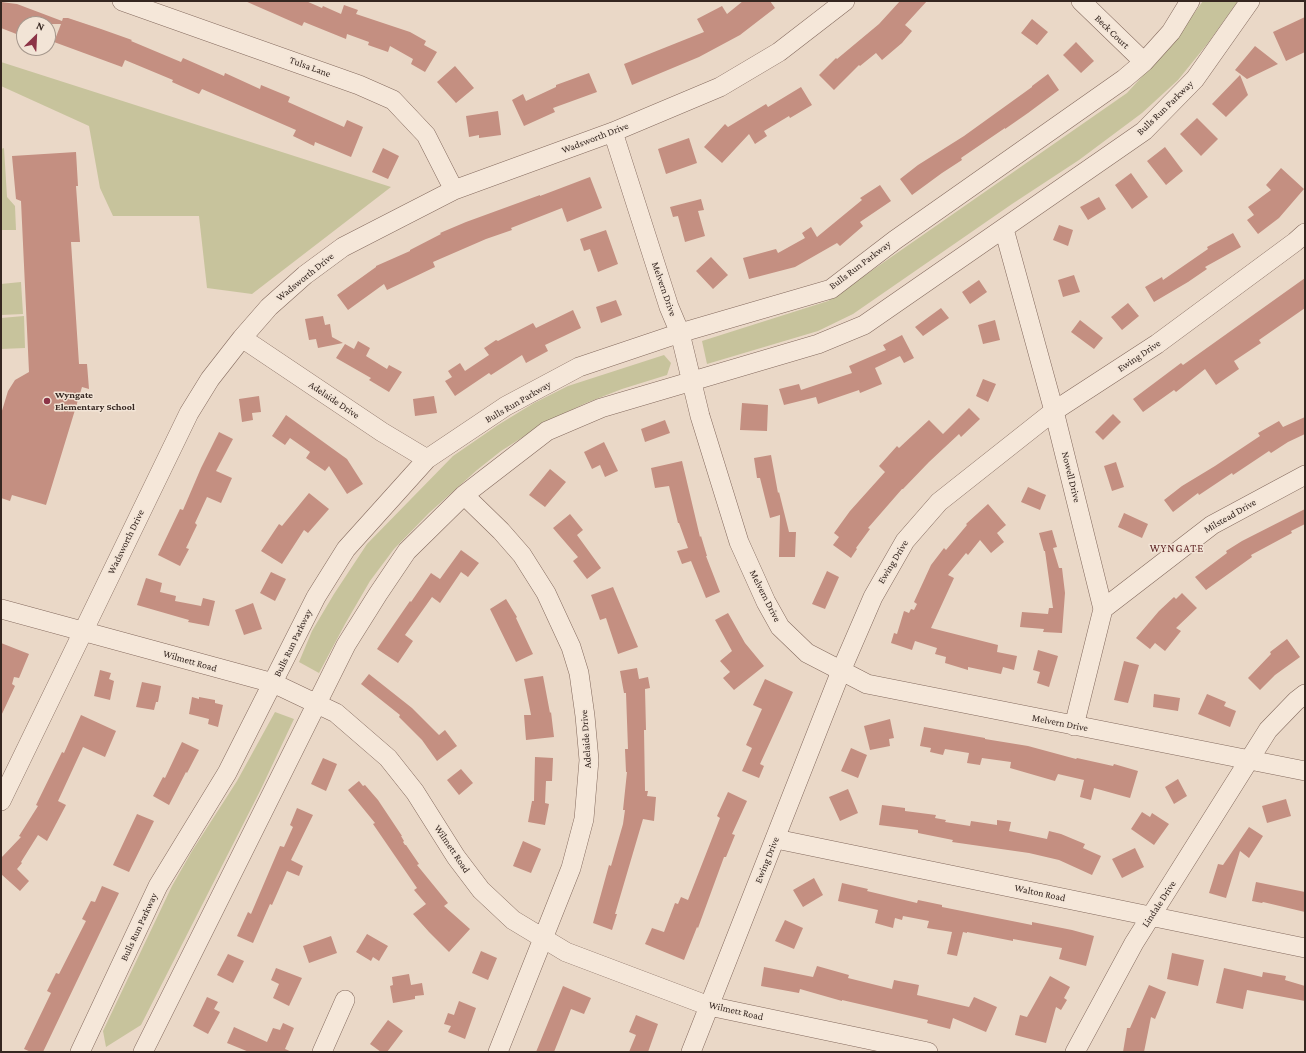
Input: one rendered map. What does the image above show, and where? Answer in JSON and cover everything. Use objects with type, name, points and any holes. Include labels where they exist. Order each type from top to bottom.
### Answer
[{"type":"street","name":"Wadsworth Drive","points":[[1,800],[188,413],[210,379],[242,338],[269,307],[305,275],[343,247],[454,190],[613,132],[720,87],[780,52],[845,1]]},
{"type":"street","name":"Beck Court","points":[[1081,1],[1144,62]]},
{"type":"street","name":"Bulls Run Parkway","points":[[80,1052],[158,886],[228,772],[316,598],[346,549],[427,459],[506,406],[579,367],[680,333],[831,289],[895,240],[1124,79],[1144,62],[1170,32],[1190,1]]},
{"type":"street","name":"Bulls Run Parkway","points":[[143,1052],[346,645],[407,551],[464,495],[547,430],[601,408],[818,344],[864,325],[1144,131],[1196,79],[1250,1]]},
{"type":"street","name":"Tulsa Lane","points":[[134,3],[359,85],[393,100],[426,135],[454,190]]},
{"type":"street","name":"Melvern Drive","points":[[613,132],[669,307],[680,333],[700,416],[739,542],[766,602],[780,627],[807,653],[867,684],[1305,771]]},
{"type":"street","name":"Nowell Drive","points":[[1004,229],[1054,411],[1103,609],[1074,726]]},
{"type":"street","name":"Ewing Drive","points":[[691,1052],[841,671],[873,597],[905,541],[939,502],[1054,411],[1157,344],[1305,233]]},
{"type":"street","name":"Adelaide Drive","points":[[242,338],[382,432],[427,459]]},
{"type":"street","name":"Milstead Drive","points":[[1103,609],[1212,525],[1305,475]]},
{"type":"street","name":"Adelaide Drive","points":[[464,495],[501,531],[522,556],[546,593],[571,648],[579,673],[589,760],[584,819],[571,868],[498,1052]]},
{"type":"street","name":"Wilmett Road","points":[[1,609],[273,684],[336,712],[388,758],[415,792],[456,857],[481,890],[513,920],[566,952],[709,1006],[928,1052]]},
{"type":"street","name":"Lindale Drive","points":[[1075,1052],[1134,943],[1268,730],[1296,701],[1305,694]]},
{"type":"street","name":"Walton Road","points":[[776,839],[1305,948]]},
{"type":"street","points":[[322,1052],[345,1000]]},
{"type":"shaded area","points":[[1203,1],[1238,1],[1208,43],[1178,80],[1142,113],[1079,160],[1012,204],[853,314],[818,331],[707,364],[702,341],[828,301],[1127,93],[1171,45]]},
{"type":"shaded area","points":[[1,62],[391,187],[252,294],[207,288],[199,216],[113,216],[100,188],[89,126],[1,86]]},
{"type":"shaded area","points":[[4,148],[7,197],[15,206],[16,230],[1,230],[1,149]]},
{"type":"shaded area","points":[[21,282],[23,314],[1,315],[1,284]]},
{"type":"shaded area","points":[[24,316],[25,348],[1,349],[1,318]]},
{"type":"shaded area","points":[[664,355],[671,363],[667,375],[622,389],[586,403],[548,421],[501,451],[477,470],[429,513],[394,549],[370,581],[319,673],[299,662],[312,631],[367,544],[453,456],[498,425],[534,403],[568,386]]},
{"type":"shaded area","points":[[275,712],[294,719],[260,791],[141,1025],[106,1047],[103,1031],[172,886],[192,851],[237,781]]},
{"type":"building","points":[[245,1],[306,1],[322,8],[323,6],[341,14],[344,5],[358,10],[356,14],[410,32],[426,41],[424,45],[437,52],[425,72],[411,64],[413,59],[390,46],[388,52],[368,45],[369,42],[347,34],[346,39],[304,22],[302,26]]},
{"type":"building","points":[[743,1],[770,1],[775,8],[740,35],[699,57],[632,85],[624,64],[704,32],[697,19],[722,6],[727,14]]},
{"type":"building","points":[[900,1],[927,1],[905,25],[912,31],[902,43],[882,60],[876,53],[860,66],[859,65],[834,90],[819,75],[836,58],[837,59],[879,24]]},
{"type":"building","points":[[1,2],[17,4],[49,16],[16,16],[16,34],[1,28]]},
{"type":"building","points":[[1305,17],[1305,52],[1286,61],[1273,32]]},
{"type":"building","points":[[63,18],[68,18],[101,29],[132,40],[131,41],[181,62],[183,58],[224,76],[225,73],[260,89],[261,85],[290,97],[288,102],[344,127],[347,120],[363,127],[351,157],[315,142],[314,146],[293,136],[296,130],[202,89],[199,94],[172,82],[173,80],[125,60],[122,67],[56,43],[56,37],[61,24],[56,24],[56,19],[62,21]]},
{"type":"building","points":[[1032,19],[1048,32],[1037,45],[1021,33]]},
{"type":"building","points":[[1076,42],[1094,61],[1081,73],[1063,55]]},
{"type":"building","points":[[1255,46],[1278,64],[1247,79],[1235,70]]},
{"type":"building","points":[[455,66],[474,88],[456,103],[437,82]]},
{"type":"building","points":[[589,73],[597,92],[553,108],[555,112],[524,126],[512,100],[523,94],[526,101],[556,87],[556,85]]},
{"type":"building","points":[[1048,74],[1059,90],[1005,129],[961,158],[962,160],[912,195],[900,179],[918,165],[964,136]]},
{"type":"building","points":[[1240,75],[1248,95],[1226,117],[1212,104]]},
{"type":"building","points":[[801,87],[812,105],[790,118],[789,116],[764,131],[767,136],[755,144],[749,134],[722,163],[704,147],[725,124],[728,127],[766,104],[768,107]]},
{"type":"building","points":[[498,111],[501,135],[479,138],[479,135],[469,137],[466,116]]},
{"type":"building","points":[[1197,118],[1218,139],[1201,156],[1180,134]]},
{"type":"building","points":[[689,138],[697,163],[666,174],[658,149]]},
{"type":"building","points":[[1165,147],[1183,171],[1166,185],[1147,161]]},
{"type":"building","points":[[383,148],[399,156],[388,179],[372,172]]},
{"type":"building","points":[[76,152],[78,186],[76,186],[80,242],[71,242],[79,364],[87,364],[89,389],[82,387],[46,505],[12,495],[10,501],[1,498],[1,414],[8,391],[15,380],[29,372],[21,201],[16,199],[12,156]]},
{"type":"building","points":[[1281,168],[1304,189],[1279,218],[1258,234],[1247,220],[1254,215],[1248,207],[1271,190],[1266,185]]},
{"type":"building","points":[[1131,173],[1148,197],[1132,209],[1115,185]]},
{"type":"building","points":[[590,177],[602,208],[567,222],[562,208],[511,228],[512,230],[486,239],[433,262],[435,267],[387,290],[384,284],[348,310],[337,295],[376,266],[410,251],[441,234],[440,233],[466,222]]},
{"type":"building","points":[[880,185],[891,201],[860,222],[863,226],[840,246],[837,243],[795,267],[749,279],[743,258],[776,249],[778,253],[805,238],[802,233],[811,227],[817,237],[862,200],[860,198]]},
{"type":"building","points":[[1099,197],[1106,209],[1088,220],[1080,207]]},
{"type":"building","points":[[701,199],[704,210],[698,211],[705,236],[685,242],[678,216],[673,217],[670,207]]},
{"type":"building","points":[[1059,225],[1073,230],[1068,246],[1053,240]]},
{"type":"building","points":[[606,230],[618,264],[598,272],[590,249],[584,251],[580,239]]},
{"type":"building","points":[[1233,233],[1241,247],[1205,267],[1207,269],[1154,302],[1145,287],[1162,277],[1163,280],[1208,249],[1207,247]]},
{"type":"building","points":[[711,257],[728,275],[713,289],[696,271]]},
{"type":"building","points":[[1074,275],[1080,292],[1063,297],[1058,280]]},
{"type":"building","points":[[1305,278],[1305,308],[1259,340],[1261,343],[1234,361],[1239,369],[1216,385],[1205,369],[1176,392],[1174,390],[1143,412],[1133,399],[1181,363],[1183,365]]},
{"type":"building","points":[[979,280],[987,292],[970,304],[962,292]]},
{"type":"building","points":[[616,300],[622,315],[601,323],[596,307]]},
{"type":"building","points":[[1128,303],[1139,316],[1122,330],[1111,317]]},
{"type":"building","points":[[941,308],[949,318],[923,336],[915,327]]},
{"type":"building","points":[[573,310],[581,328],[545,345],[548,351],[526,363],[522,355],[491,375],[489,373],[455,396],[445,381],[452,377],[448,371],[460,363],[465,371],[489,355],[484,348],[496,340],[498,341],[533,323],[536,328]]},
{"type":"building","points":[[323,316],[325,325],[330,324],[332,337],[343,343],[318,348],[316,339],[309,340],[305,319]]},
{"type":"building","points":[[995,320],[1000,340],[983,344],[978,325]]},
{"type":"building","points":[[1080,320],[1103,338],[1094,349],[1071,332]]},
{"type":"building","points":[[902,335],[914,358],[904,363],[900,356],[875,368],[882,384],[860,393],[859,390],[818,404],[816,397],[784,405],[779,389],[799,384],[801,390],[852,373],[849,366],[886,350],[883,345]]},
{"type":"building","points":[[358,341],[370,348],[366,356],[387,369],[389,365],[402,372],[389,392],[369,380],[371,378],[336,358],[345,344],[354,349]]},
{"type":"building","points":[[983,379],[996,384],[988,402],[976,396]]},
{"type":"building","points":[[259,396],[261,412],[252,413],[253,420],[242,422],[239,399]]},
{"type":"building","points":[[434,396],[437,413],[415,416],[413,399]]},
{"type":"building","points":[[742,403],[768,405],[767,431],[740,430]]},
{"type":"building","points":[[969,408],[980,419],[961,437],[959,434],[902,489],[868,528],[870,529],[856,548],[857,549],[851,558],[833,545],[839,537],[834,533],[850,511],[885,472],[879,466],[897,446],[899,448],[929,420],[943,434]]},
{"type":"building","points":[[1113,414],[1121,422],[1103,440],[1095,432]]},
{"type":"building","points":[[286,415],[347,459],[363,484],[347,494],[329,466],[325,471],[306,458],[310,452],[290,438],[285,445],[272,436]]},
{"type":"building","points":[[1305,417],[1305,434],[1288,442],[1271,453],[1269,451],[1233,475],[1232,473],[1199,495],[1198,493],[1173,512],[1164,500],[1182,486],[1260,436],[1258,433],[1279,421],[1283,427]]},
{"type":"building","points":[[665,420],[670,433],[645,442],[641,429]]},
{"type":"building","points":[[219,432],[233,439],[216,471],[232,478],[221,503],[207,497],[195,523],[197,525],[186,548],[189,549],[180,566],[158,555],[180,509],[183,510],[201,468]]},
{"type":"building","points":[[604,442],[618,471],[605,477],[600,465],[592,469],[584,452]]},
{"type":"building","points":[[771,455],[778,493],[779,492],[789,532],[796,532],[795,557],[779,557],[780,515],[770,518],[760,478],[757,478],[754,458]]},
{"type":"building","points":[[682,461],[700,537],[701,536],[706,556],[720,592],[706,598],[691,561],[682,564],[677,551],[688,548],[678,523],[669,486],[655,488],[651,468]]},
{"type":"building","points":[[1116,462],[1124,487],[1112,491],[1104,466]]},
{"type":"building","points":[[550,469],[566,482],[545,507],[529,495]]},
{"type":"building","points":[[1028,487],[1046,495],[1040,510],[1021,502]]},
{"type":"building","points":[[309,493],[329,509],[308,533],[304,530],[282,564],[261,551],[279,524],[282,526]]},
{"type":"building","points":[[988,504],[1006,525],[997,533],[1004,542],[991,553],[980,540],[968,555],[966,553],[948,575],[954,578],[931,628],[998,645],[997,652],[1017,656],[1014,670],[1003,667],[1001,674],[968,667],[968,670],[945,663],[946,657],[935,654],[937,648],[915,641],[912,650],[891,643],[894,633],[897,634],[904,611],[909,613],[911,609],[914,610],[917,604],[914,602],[931,565],[944,548],[946,550],[967,525],[966,524]]},
{"type":"building","points":[[1305,509],[1305,524],[1291,531],[1292,533],[1251,555],[1252,557],[1206,590],[1195,577],[1227,553],[1226,551],[1242,541]]},
{"type":"building","points":[[1124,513],[1148,524],[1142,538],[1118,527]]},
{"type":"building","points":[[570,514],[583,530],[577,535],[601,568],[587,579],[573,561],[578,557],[553,528]]},
{"type":"building","points":[[1052,530],[1057,547],[1053,548],[1059,568],[1062,568],[1065,593],[1062,633],[1043,632],[1044,629],[1020,627],[1022,612],[1048,614],[1049,608],[1053,608],[1045,551],[1039,533]]},
{"type":"building","points":[[461,550],[479,563],[468,577],[461,572],[440,603],[432,597],[405,635],[413,641],[398,663],[377,649],[431,573],[440,579]]},
{"type":"building","points":[[827,571],[839,577],[825,609],[812,604]]},
{"type":"building","points":[[271,572],[286,579],[275,601],[260,593]]},
{"type":"building","points":[[146,578],[162,583],[160,592],[176,596],[175,601],[201,606],[203,598],[215,601],[209,626],[188,622],[189,620],[137,605]]},
{"type":"building","points":[[613,587],[638,647],[618,654],[606,618],[600,620],[591,595]]},
{"type":"building","points":[[1182,593],[1197,608],[1176,628],[1181,631],[1165,651],[1155,643],[1150,649],[1136,638],[1159,611],[1174,597],[1176,599]]},
{"type":"building","points":[[506,599],[517,617],[516,618],[533,654],[516,662],[490,609]]},
{"type":"building","points":[[253,603],[262,629],[244,635],[235,610]]},
{"type":"building","points":[[728,613],[745,643],[764,666],[734,690],[723,678],[730,672],[720,661],[732,651],[715,620]]},
{"type":"building","points":[[1287,639],[1300,657],[1275,675],[1260,690],[1248,678],[1271,654],[1270,652]]},
{"type":"building","points":[[1,643],[29,654],[19,678],[14,677],[12,684],[15,686],[1,716]]},
{"type":"building","points":[[1038,650],[1058,656],[1049,687],[1037,683],[1040,672],[1033,670]]},
{"type":"building","points":[[1124,661],[1139,665],[1128,703],[1114,700]]},
{"type":"building","points":[[637,668],[639,679],[648,677],[650,688],[645,689],[645,791],[648,791],[647,796],[656,797],[654,821],[643,819],[615,914],[617,914],[612,930],[593,923],[609,865],[611,866],[623,824],[625,810],[623,810],[627,772],[625,749],[628,749],[626,693],[624,693],[620,671]]},
{"type":"building","points":[[100,670],[111,673],[109,679],[114,681],[110,700],[94,696]]},
{"type":"building","points":[[369,674],[412,708],[439,735],[445,730],[457,746],[437,761],[422,740],[399,717],[400,715],[361,684]]},
{"type":"building","points":[[543,676],[550,713],[551,712],[554,737],[526,740],[524,715],[531,715],[524,679]]},
{"type":"building","points":[[765,679],[793,692],[760,764],[764,766],[759,778],[742,771],[752,748],[746,745],[762,709],[753,705]]},
{"type":"building","points":[[142,682],[161,686],[158,702],[156,702],[154,710],[136,707]]},
{"type":"building","points":[[1154,694],[1180,698],[1178,711],[1153,707]]},
{"type":"building","points":[[1207,694],[1226,702],[1224,706],[1236,711],[1230,727],[1198,714]]},
{"type":"building","points":[[192,697],[215,700],[215,703],[223,705],[218,727],[208,724],[209,719],[189,714]]},
{"type":"building","points":[[81,715],[116,731],[105,757],[83,747],[58,801],[66,805],[47,841],[38,835],[17,869],[29,881],[20,891],[1,874],[1,858],[21,837],[19,836],[38,806],[36,805],[62,752],[64,753]]},
{"type":"building","points":[[890,719],[894,738],[889,739],[890,746],[870,750],[864,726]]},
{"type":"building","points":[[924,727],[1028,746],[1076,759],[1113,766],[1114,764],[1138,771],[1130,798],[1094,788],[1091,800],[1080,797],[1084,780],[1058,774],[1055,781],[1010,768],[1011,762],[982,758],[980,765],[967,763],[969,753],[945,749],[943,755],[930,752],[931,748],[920,746]]},
{"type":"building","points":[[182,742],[199,750],[169,805],[153,796],[163,777],[165,778]]},
{"type":"building","points":[[851,748],[867,755],[858,778],[841,771]]},
{"type":"building","points":[[535,757],[553,758],[552,781],[546,781],[545,803],[549,804],[545,825],[528,822],[532,801],[534,801]]},
{"type":"building","points":[[323,758],[337,764],[326,791],[311,784]]},
{"type":"building","points":[[461,769],[473,783],[459,795],[447,780]]},
{"type":"building","points":[[1178,779],[1187,796],[1174,804],[1165,787]]},
{"type":"building","points":[[359,781],[363,786],[365,785],[378,800],[402,836],[403,842],[419,864],[417,865],[448,903],[444,906],[470,929],[449,952],[413,914],[426,904],[414,890],[417,888],[373,824],[375,823],[348,790]]},
{"type":"building","points":[[848,789],[858,813],[840,821],[829,797]]},
{"type":"building","points":[[728,792],[747,801],[732,834],[735,835],[726,857],[724,857],[698,928],[697,927],[684,960],[645,944],[652,928],[664,932],[675,903],[678,904],[681,897],[688,900],[720,818],[717,816]]},
{"type":"building","points":[[1286,799],[1291,816],[1267,823],[1262,806]]},
{"type":"building","points":[[882,805],[905,808],[905,811],[936,815],[935,818],[946,820],[945,822],[970,826],[971,821],[997,825],[997,820],[1011,822],[1009,831],[1047,839],[1049,831],[1061,834],[1085,844],[1083,848],[1101,856],[1092,875],[1059,860],[1029,853],[952,842],[953,840],[918,833],[918,830],[879,825]]},
{"type":"building","points":[[297,808],[313,815],[291,860],[303,866],[299,876],[287,871],[272,905],[270,904],[253,943],[237,936],[248,912],[251,914],[280,846],[284,847],[293,827],[290,825]]},
{"type":"building","points":[[1142,812],[1150,817],[1152,813],[1169,824],[1154,845],[1131,829]]},
{"type":"building","points":[[137,814],[154,821],[129,872],[113,865]]},
{"type":"building","points":[[1249,827],[1263,836],[1249,858],[1240,851],[1226,898],[1209,893],[1218,864],[1223,865]]},
{"type":"building","points":[[523,841],[541,849],[531,873],[513,866]]},
{"type":"building","points":[[1135,848],[1144,867],[1122,878],[1112,859]]},
{"type":"building","points":[[814,878],[823,895],[803,907],[793,890]]},
{"type":"building","points":[[1256,882],[1305,892],[1305,912],[1263,902],[1252,901]]},
{"type":"building","points":[[842,883],[868,889],[867,891],[917,903],[918,900],[942,905],[942,907],[1032,925],[1032,922],[1094,936],[1086,966],[1059,959],[1062,948],[1013,939],[1013,941],[967,932],[963,932],[957,956],[947,954],[952,932],[927,928],[929,921],[903,916],[902,920],[895,918],[893,928],[875,923],[878,910],[838,901]]},
{"type":"building","points":[[102,886],[119,893],[43,1052],[31,1052],[24,1049],[51,993],[47,991],[56,973],[59,974],[86,921],[82,919],[91,901],[95,902]]},
{"type":"building","points":[[785,920],[803,928],[794,949],[775,941]]},
{"type":"building","points":[[367,934],[388,946],[379,961],[373,957],[371,961],[356,952]]},
{"type":"building","points":[[331,936],[337,953],[309,963],[303,946]]},
{"type":"building","points":[[481,951],[497,958],[488,980],[472,973]]},
{"type":"building","points":[[1172,953],[1204,960],[1198,986],[1167,979]]},
{"type":"building","points":[[228,954],[244,961],[233,983],[217,975]]},
{"type":"building","points":[[817,966],[849,975],[848,978],[892,989],[894,980],[919,985],[917,995],[969,1007],[974,997],[997,1007],[986,1032],[953,1018],[950,1029],[927,1023],[928,1020],[842,1001],[800,989],[799,993],[761,986],[764,967],[813,977]]},
{"type":"building","points":[[276,968],[302,978],[289,1006],[273,998],[279,984],[271,980]]},
{"type":"building","points":[[1224,968],[1262,977],[1263,972],[1286,976],[1285,980],[1305,986],[1305,1001],[1247,990],[1243,1009],[1216,1003]]},
{"type":"building","points":[[409,974],[411,985],[422,983],[424,995],[415,996],[415,999],[393,1003],[390,986],[393,985],[392,977]]},
{"type":"building","points":[[1050,976],[1070,987],[1064,998],[1067,1000],[1061,1010],[1056,1007],[1046,1043],[1015,1035],[1020,1015],[1027,1017]]},
{"type":"building","points":[[1149,985],[1166,992],[1155,1019],[1151,1017],[1144,1052],[1123,1052],[1127,1028],[1130,1028]]},
{"type":"building","points":[[563,986],[591,998],[584,1014],[571,1009],[554,1052],[536,1052]]},
{"type":"building","points":[[207,997],[218,1002],[214,1009],[220,1012],[208,1034],[193,1026]]},
{"type":"building","points":[[459,1001],[476,1008],[465,1039],[448,1032],[451,1026],[444,1024],[448,1013],[454,1015]]},
{"type":"building","points":[[636,1015],[658,1024],[648,1052],[629,1052],[636,1035],[629,1032]]},
{"type":"building","points":[[388,1020],[403,1031],[387,1052],[381,1052],[370,1044]]},
{"type":"building","points":[[283,1023],[294,1028],[285,1049],[292,1052],[249,1052],[227,1043],[234,1027],[267,1042],[273,1028],[280,1030]]},
{"type":"place","name":"Wyngate Elementary School","points":[[47,401]]},
{"type":"district","name":"WYNGATE","points":[[1177,549]]}]
